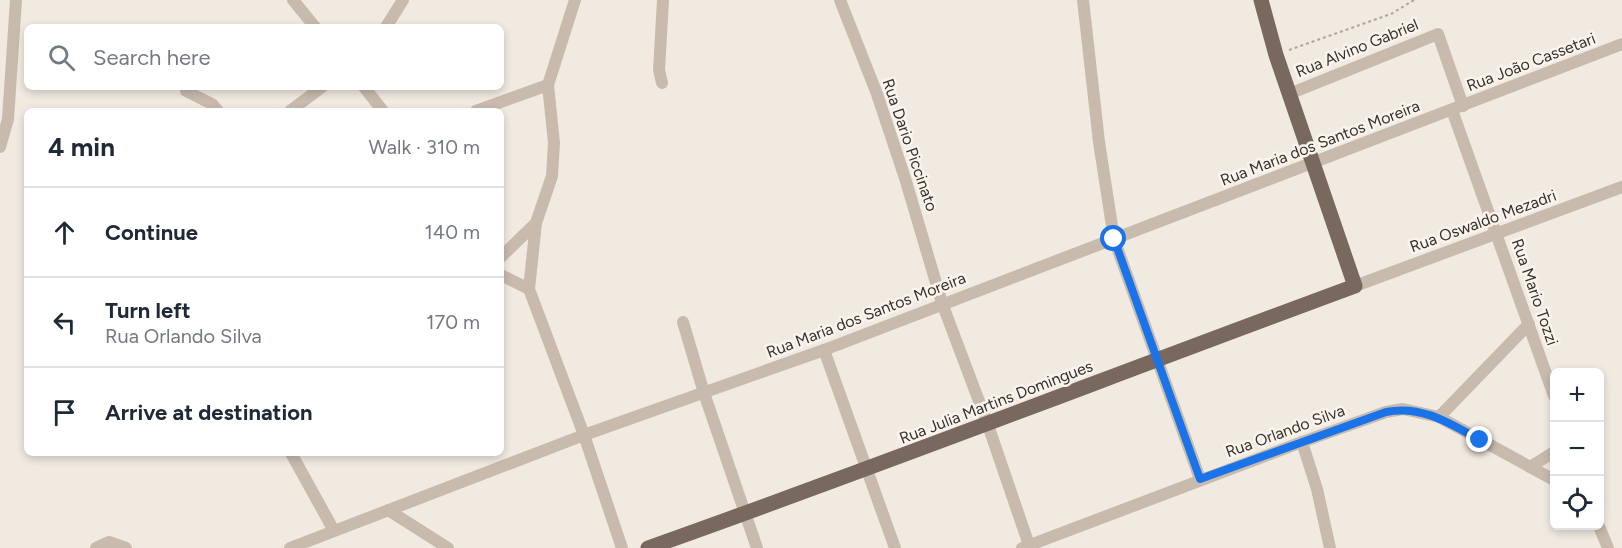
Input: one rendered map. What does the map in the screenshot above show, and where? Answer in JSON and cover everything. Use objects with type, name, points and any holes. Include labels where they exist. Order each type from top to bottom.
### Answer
[{"type":"main road","points":[[1261,0],[1276,55],[1355,286]]},
{"type":"main road","name":"Rua Julia Martins Domingues","points":[[648,548],[867,470],[1355,286]]},
{"type":"street","points":[[0,147],[8,119],[16,0]]},
{"type":"street","points":[[293,0],[313,24]]},
{"type":"street","points":[[388,24],[403,0]]},
{"type":"street","points":[[575,0],[548,85],[554,143],[552,176],[536,223],[529,266],[529,289],[584,435],[622,548]]},
{"type":"street","points":[[662,83],[659,70],[663,0]]},
{"type":"street","name":"Rua Dario Piccinato","points":[[840,0],[905,178],[942,303],[988,425],[1027,547]]},
{"type":"street","points":[[1083,0],[1099,142],[1114,239],[1200,479]]},
{"type":"street","name":"Rua Alvino Gabriel","points":[[1289,94],[1438,34]]},
{"type":"street","name":"Rua Mario Tozzi","points":[[1438,34],[1458,108],[1497,233],[1550,384]]},
{"type":"street","name":"Rua João Cassetari","points":[[1458,108],[1622,44]]},
{"type":"street","points":[[484,108],[548,85]]},
{"type":"street","points":[[294,108],[318,90]]},
{"type":"street","points":[[366,90],[381,108]]},
{"type":"street","points":[[186,91],[215,108]]},
{"type":"street","name":"Rua Maria dos Santos Moreira","points":[[291,548],[333,529],[584,435],[824,350],[942,303],[1458,108]]},
{"type":"street","name":"Rua Oswaldo Mezadri","points":[[1355,286],[1622,187]]},
{"type":"street","points":[[504,254],[536,223]]},
{"type":"street","points":[[504,276],[529,289]]},
{"type":"street","points":[[683,322],[704,393],[757,548]]},
{"type":"street","points":[[1438,417],[1529,324]]},
{"type":"street","points":[[824,350],[895,548]]},
{"type":"street","name":"Rua Orlando Silva","points":[[1027,547],[1200,479],[1386,412],[1403,409],[1438,417],[1550,478]]},
{"type":"street","points":[[1302,442],[1317,489],[1330,548]]},
{"type":"street","points":[[1530,467],[1550,454]]},
{"type":"street","points":[[293,456],[333,529]]},
{"type":"street","points":[[388,510],[448,548]]},
{"type":"street","points":[[1601,530],[1608,548]]},
{"type":"street","points":[[96,548],[109,542],[126,548]]},
{"type":"path","points":[[1276,55],[1391,14],[1414,0]]},
{"type":"route","points":[[1114,239],[1200,479],[1386,412],[1403,409],[1438,417],[1480,440]]}]
